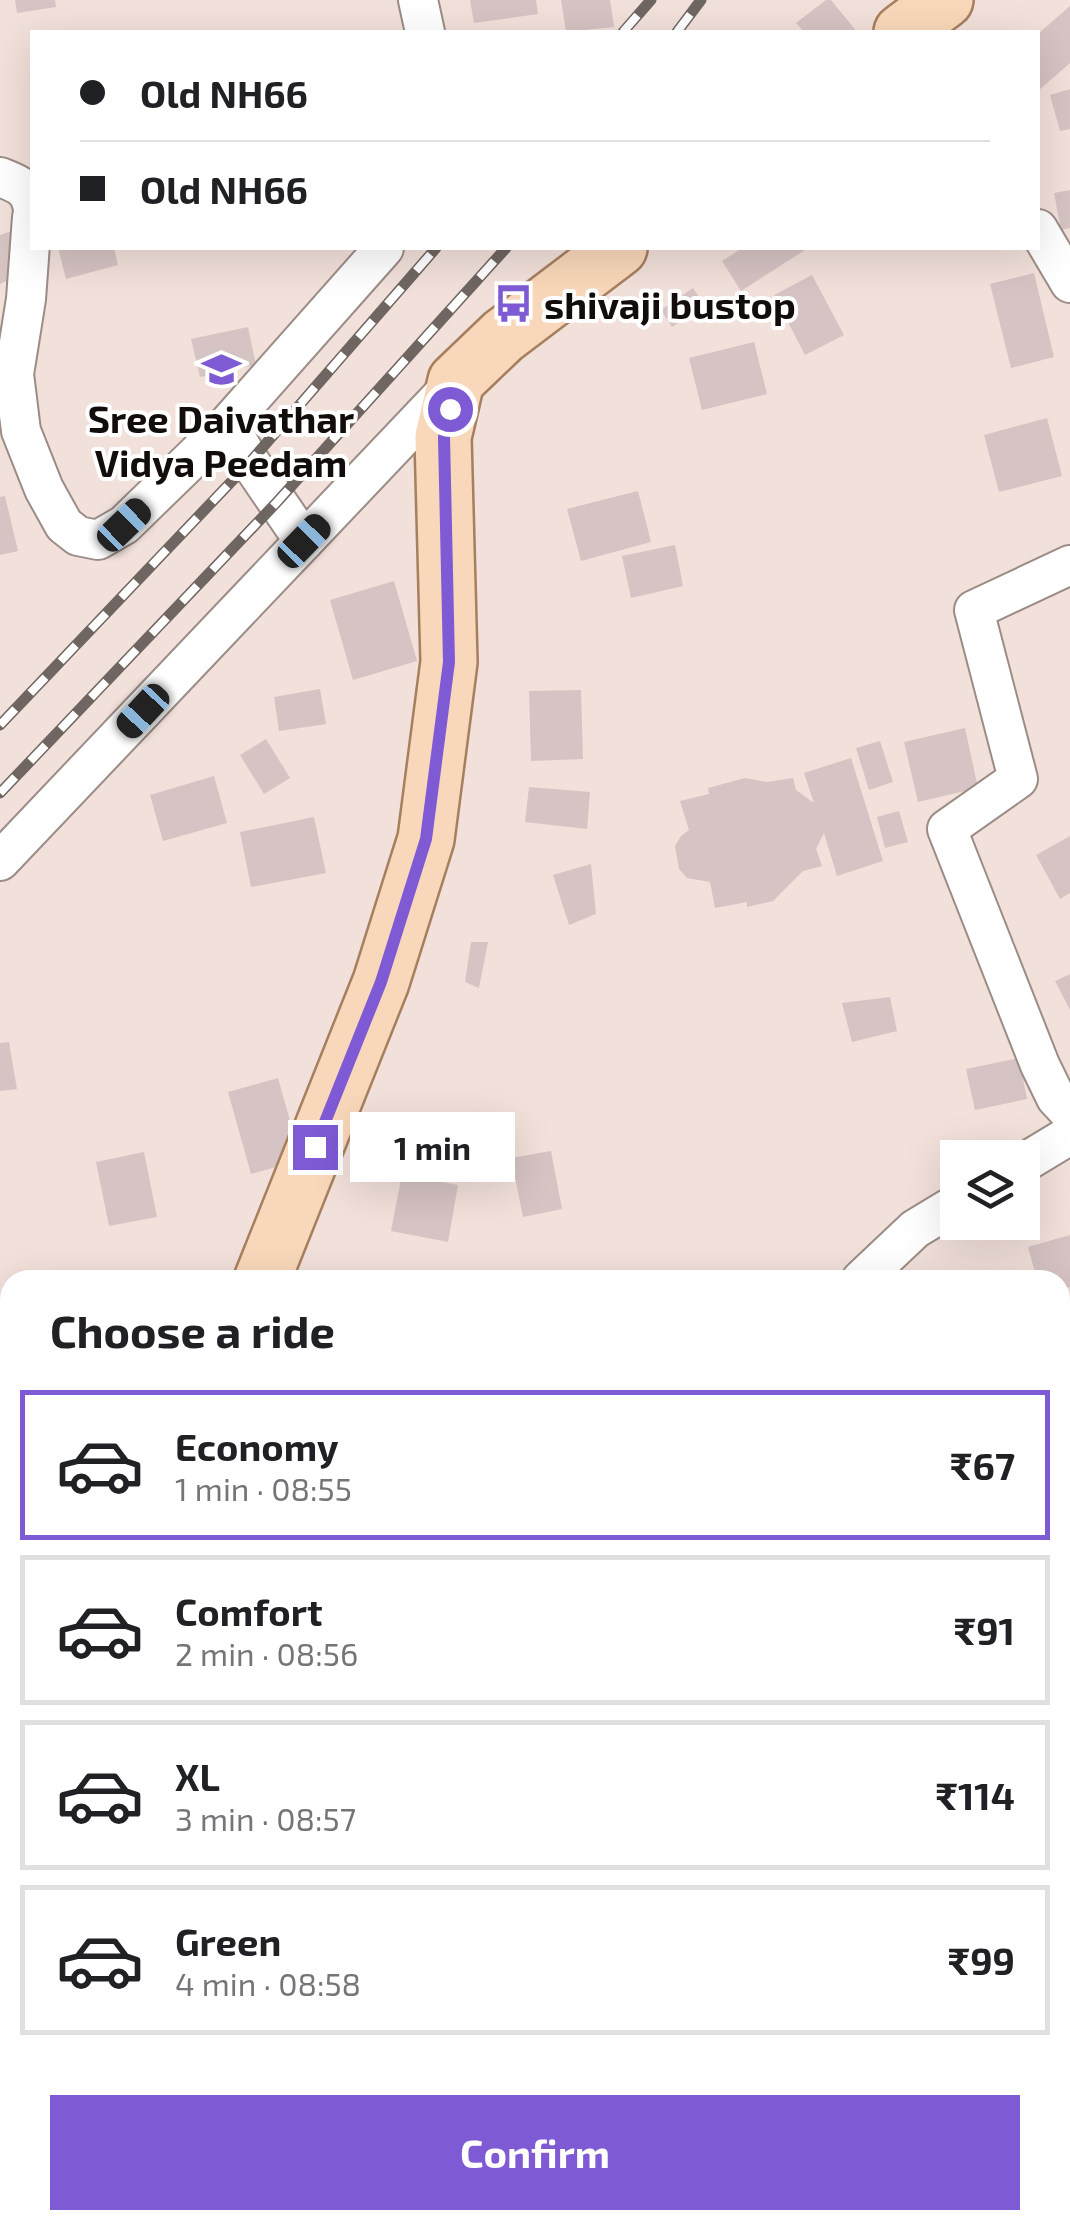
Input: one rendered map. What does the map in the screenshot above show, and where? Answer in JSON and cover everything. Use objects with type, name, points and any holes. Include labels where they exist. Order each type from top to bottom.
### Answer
[{"type":"main road","points":[[905,30],[945,0]]},
{"type":"main road","points":[[266,1270],[381,982],[426,839],[449,662],[444,437],[456,381],[503,336],[617,250]]},
{"type":"street","points":[[418,0],[426,30]]},
{"type":"street","points":[[0,177],[24,187],[30,196]]},
{"type":"street","points":[[1040,231],[1070,283]]},
{"type":"street","points":[[30,244],[14,374],[20,431],[64,525],[78,536],[98,540],[124,525],[228,424],[382,250]]},
{"type":"street","points":[[0,861],[456,381]]},
{"type":"street","points":[[228,424],[304,541]]},
{"type":"street","points":[[1070,565],[974,610],[1018,778],[947,829],[1040,1065],[1056,1098],[1070,1113]]},
{"type":"street","points":[[1040,1153],[1070,1134]]},
{"type":"street","points":[[872,1270],[915,1229],[940,1214]]},
{"type":"building","points":[[15,0],[55,0],[56,7],[17,13]]},
{"type":"building","points":[[470,0],[536,0],[538,14],[474,23]]},
{"type":"building","points":[[561,0],[610,0],[614,27],[566,30]]},
{"type":"building","points":[[831,0],[855,30],[802,30],[796,23]]},
{"type":"building","points":[[1070,6],[1070,63],[1040,89],[1040,32]]},
{"type":"building","points":[[1070,89],[1070,129],[1060,131],[1050,95]]},
{"type":"building","points":[[1070,190],[1070,228],[1061,230],[1054,193]]},
{"type":"building","points":[[12,231],[16,277],[0,284],[0,235]]},
{"type":"building","points":[[59,250],[114,250],[118,265],[66,279]]},
{"type":"building","points":[[739,250],[805,250],[741,291],[722,261]]},
{"type":"building","points":[[1034,273],[1054,357],[1011,368],[990,284]]},
{"type":"building","points":[[812,275],[844,335],[805,355],[774,295]]},
{"type":"building","points":[[693,288],[704,305],[672,327],[661,310]]},
{"type":"building","points":[[248,327],[256,365],[200,377],[191,339]]},
{"type":"building","points":[[754,342],[767,394],[702,410],[689,358]]},
{"type":"building","points":[[1047,418],[1062,476],[999,492],[984,435]]},
{"type":"building","points":[[638,491],[651,542],[581,561],[567,509]]},
{"type":"building","points":[[5,496],[18,551],[0,555],[0,497]]},
{"type":"building","points":[[675,545],[683,586],[631,598],[622,556]]},
{"type":"building","points":[[394,581],[417,661],[353,680],[330,600]]},
{"type":"building","points":[[320,689],[326,724],[279,731],[274,697]]},
{"type":"building","points":[[581,690],[583,759],[531,761],[529,691]]},
{"type":"building","points":[[965,728],[978,788],[918,802],[904,742]]},
{"type":"building","points":[[266,739],[290,778],[264,794],[240,755]]},
{"type":"building","points":[[880,741],[893,782],[869,790],[856,748]]},
{"type":"building","points":[[851,758],[883,861],[837,876],[824,833],[816,849],[822,866],[803,871],[773,901],[747,907],[747,902],[715,908],[710,882],[687,878],[679,869],[675,846],[689,830],[680,801],[709,794],[708,788],[745,778],[767,782],[793,778],[796,790],[814,803],[804,773]]},
{"type":"building","points":[[214,776],[227,823],[163,841],[150,795]]},
{"type":"building","points":[[529,787],[590,792],[587,829],[525,822]]},
{"type":"building","points":[[899,811],[908,842],[885,848],[877,817]]},
{"type":"building","points":[[314,817],[326,873],[251,887],[240,832]]},
{"type":"building","points":[[1070,836],[1070,893],[1060,899],[1036,855]]},
{"type":"building","points":[[591,864],[596,914],[569,925],[553,875]]},
{"type":"building","points":[[471,942],[488,942],[479,988],[465,982]]},
{"type":"building","points":[[1070,974],[1070,1010],[1055,981]]},
{"type":"building","points":[[890,997],[897,1031],[852,1042],[842,1003]]},
{"type":"building","points":[[9,1042],[17,1089],[0,1091],[0,1043]]},
{"type":"building","points":[[1019,1058],[1027,1099],[975,1110],[966,1069]]},
{"type":"building","points":[[278,1078],[301,1160],[251,1174],[228,1092]]},
{"type":"building","points":[[551,1151],[562,1209],[523,1217],[511,1158]]},
{"type":"building","points":[[144,1152],[157,1217],[109,1226],[96,1162]]},
{"type":"building","points":[[402,1174],[458,1185],[448,1242],[391,1231]]},
{"type":"building","points":[[1070,1235],[1070,1270],[1034,1270],[1028,1247]]},
{"type":"railway","points":[[625,30],[651,0]]},
{"type":"railway","points":[[678,30],[701,0]]},
{"type":"railway","points":[[0,725],[250,462],[434,250]]},
{"type":"railway","points":[[0,793],[277,502],[504,250]]},
{"type":"place","name":"shivaji bustop","points":[[514,304]]},
{"type":"place","name":"Sree Daivathar Vidya Peedam","points":[[221,369]]},
{"type":"route","points":[[315,1147],[381,982],[426,839],[449,662],[444,437],[450,409]]}]
